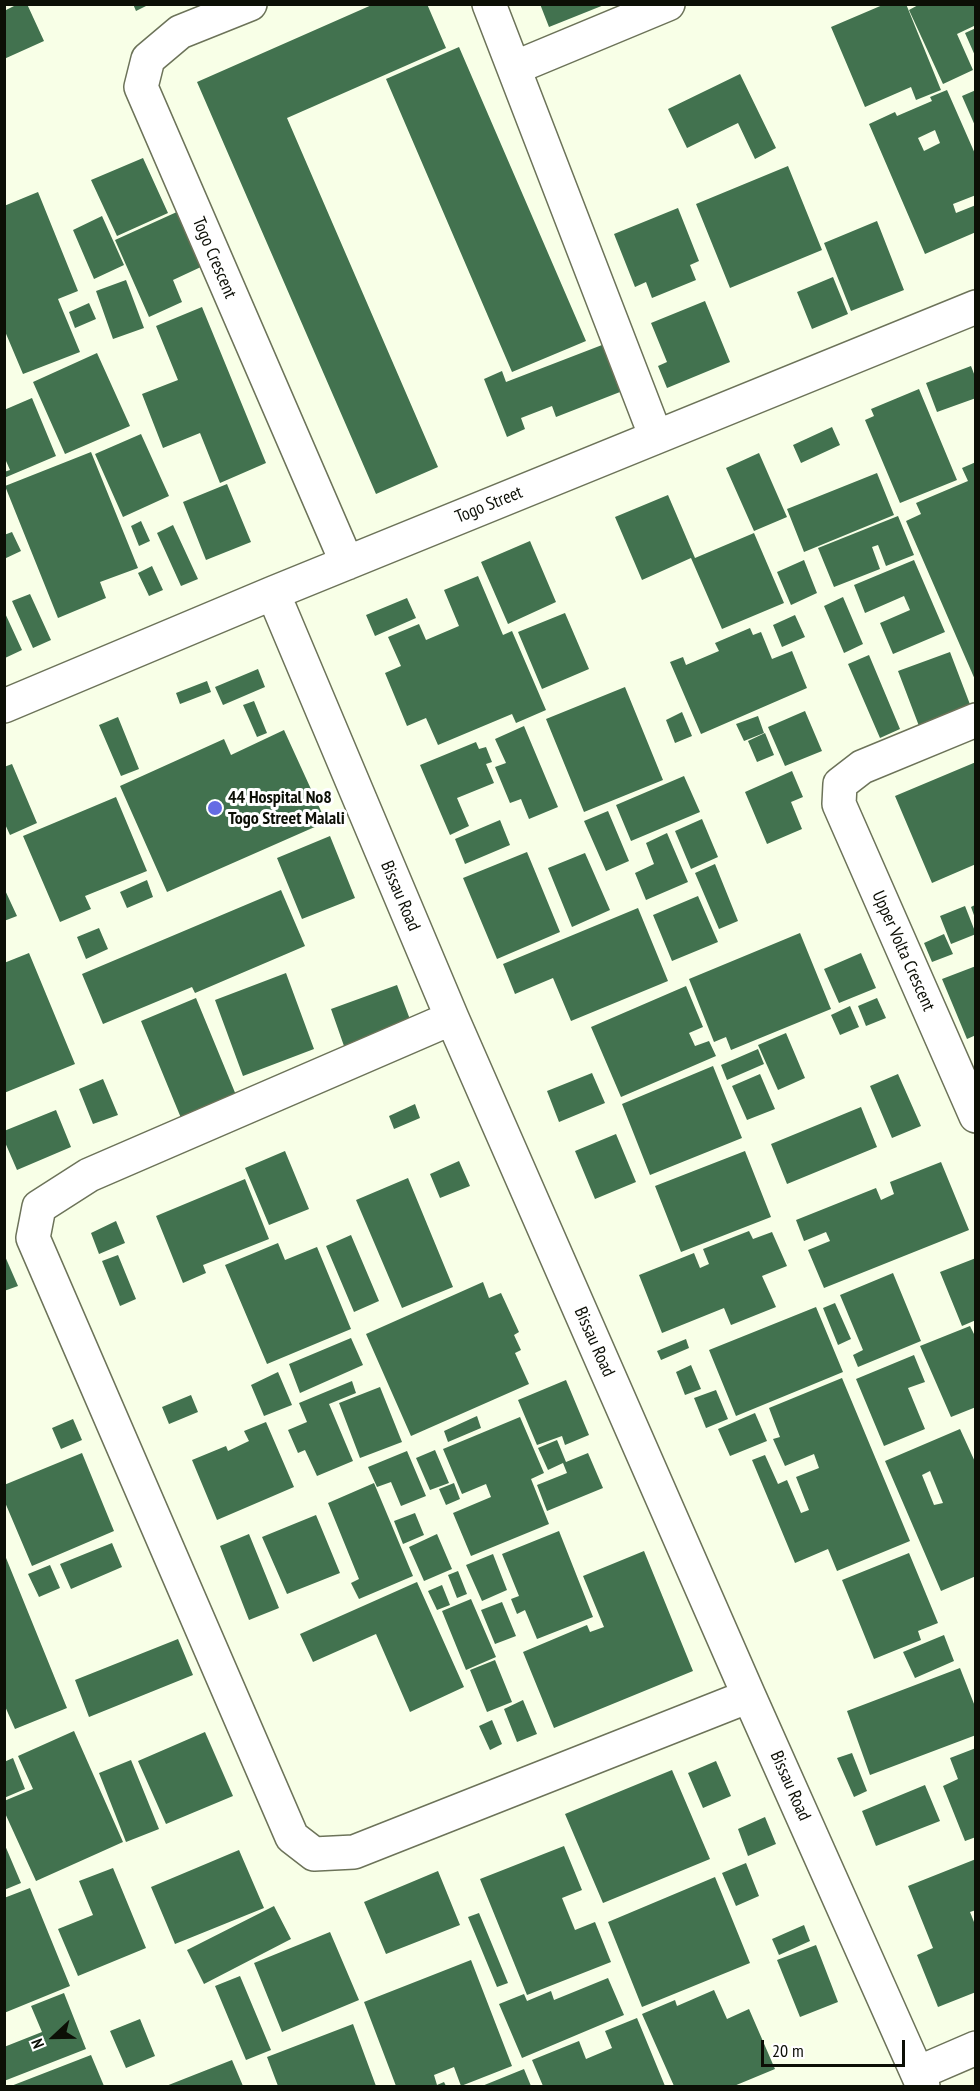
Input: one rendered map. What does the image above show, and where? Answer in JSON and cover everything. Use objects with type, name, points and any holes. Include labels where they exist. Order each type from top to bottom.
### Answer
[{"type":"street","name":"Togo Crescent","points":[[250,4],[180,32],[148,59],[141,87],[346,563]]},
{"type":"street","points":[[489,4],[656,437]]},
{"type":"street","points":[[514,68],[668,4]]},
{"type":"street","name":"Togo Street","points":[[4,706],[346,563],[975,307]]},
{"type":"street","name":"Bissau Road","points":[[273,593],[452,1018],[749,1696],[921,2080]]},
{"type":"street","name":"Upper Volta Crescent","points":[[975,720],[862,767],[840,784],[839,804],[975,1116]]},
{"type":"street","points":[[452,1018],[89,1175],[39,1208],[33,1238],[292,1837],[314,1854],[354,1852],[749,1696]]},
{"type":"street","points":[[921,2080],[975,2048]]},
{"type":"building","points":[[18,4],[27,4],[44,41],[4,59],[4,11]]},
{"type":"building","points":[[133,4],[150,4],[136,11]]},
{"type":"building","points":[[374,4],[427,4],[446,48],[287,118],[438,467],[376,494],[197,82]]},
{"type":"building","points":[[540,4],[604,4],[604,5],[549,27]]},
{"type":"building","points":[[885,4],[906,4],[941,90],[916,100],[911,87],[865,107],[831,27]]},
{"type":"building","points":[[920,4],[976,4],[976,25],[957,34],[973,70],[943,84],[909,10]]},
{"type":"building","points":[[976,28],[976,58],[965,33]]},
{"type":"building","points":[[459,47],[586,341],[512,372],[386,79]]},
{"type":"building","points":[[740,74],[776,148],[755,159],[738,123],[687,148],[668,109]]},
{"type":"building","points":[[947,90],[976,156],[976,195],[953,204],[956,213],[976,205],[976,232],[925,254],[869,124],[895,112],[897,116],[932,101],[930,97]],"holes":[[[935,130],[940,143],[924,151],[918,138]]]},
{"type":"building","points":[[976,90],[976,128],[962,96]]},
{"type":"building","points":[[143,158],[168,213],[117,236],[91,180]]},
{"type":"building","points":[[788,166],[822,250],[730,288],[696,204]]},
{"type":"building","points":[[38,192],[78,291],[58,299],[80,352],[23,374],[4,329],[4,206]]},
{"type":"building","points":[[678,208],[699,261],[690,265],[696,280],[652,298],[646,282],[635,287],[614,234]]},
{"type":"building","points":[[179,211],[203,266],[173,280],[182,302],[149,317],[115,240]]},
{"type":"building","points":[[102,216],[124,265],[94,279],[73,230]]},
{"type":"building","points":[[877,221],[904,290],[851,311],[824,243]]},
{"type":"building","points":[[833,277],[848,314],[812,329],[797,292]]},
{"type":"building","points":[[126,280],[144,328],[113,339],[96,291]]},
{"type":"building","points":[[705,301],[730,362],[667,388],[658,366],[667,362],[651,323]]},
{"type":"building","points":[[89,303],[96,319],[75,328],[69,312]]},
{"type":"building","points":[[202,307],[266,463],[220,483],[200,433],[163,448],[142,394],[178,380],[156,326]]},
{"type":"building","points":[[602,345],[620,392],[556,417],[552,406],[521,418],[525,429],[507,437],[484,379],[502,371],[506,382]]},
{"type":"building","points":[[97,353],[130,426],[65,454],[33,382]]},
{"type":"building","points":[[971,366],[976,379],[976,398],[937,412],[926,383]]},
{"type":"building","points":[[919,389],[957,480],[900,503],[865,420],[874,416],[871,409]]},
{"type":"building","points":[[32,398],[56,456],[4,478],[4,472],[10,470],[6,461],[4,462],[4,410]]},
{"type":"building","points":[[832,427],[840,445],[801,463],[793,445]]},
{"type":"building","points":[[141,434],[169,496],[123,517],[95,454]]},
{"type":"building","points":[[91,452],[138,568],[100,582],[106,598],[58,618],[5,486]]},
{"type":"building","points":[[759,453],[787,517],[754,531],[726,468]]},
{"type":"building","points":[[976,462],[976,682],[906,521],[921,514],[916,503],[968,481],[962,468]]},
{"type":"building","points":[[877,473],[894,515],[804,552],[787,509]]},
{"type":"building","points":[[227,484],[251,542],[206,560],[183,502]]},
{"type":"building","points":[[668,495],[695,558],[754,533],[784,603],[722,629],[691,558],[642,580],[615,517]]},
{"type":"building","points":[[898,516],[914,555],[886,566],[878,545],[872,547],[880,569],[834,587],[818,548]]},
{"type":"building","points":[[141,521],[150,541],[139,546],[131,526]]},
{"type":"building","points":[[173,525],[198,579],[181,586],[157,533]]},
{"type":"building","points":[[12,532],[21,551],[4,559],[4,535]]},
{"type":"building","points":[[530,541],[556,602],[508,624],[481,562]]},
{"type":"building","points":[[804,560],[817,593],[791,605],[777,572]]},
{"type":"building","points":[[914,560],[945,632],[893,654],[880,623],[910,610],[904,596],[865,613],[854,585]]},
{"type":"building","points":[[152,566],[163,590],[149,596],[138,573]]},
{"type":"building","points":[[478,576],[503,635],[512,631],[546,710],[516,723],[512,714],[438,745],[426,718],[407,726],[385,673],[401,666],[388,637],[419,624],[426,640],[459,626],[444,590]]},
{"type":"building","points":[[30,594],[51,640],[33,648],[12,601]]},
{"type":"building","points":[[843,597],[863,644],[844,653],[824,606]]},
{"type":"building","points":[[407,598],[416,618],[375,636],[366,615]]},
{"type":"building","points":[[4,611],[22,650],[5,658],[4,656]]},
{"type":"building","points":[[565,613],[589,669],[542,689],[518,632]]},
{"type":"building","points":[[795,615],[805,637],[782,647],[773,625]]},
{"type":"building","points":[[750,628],[753,635],[761,632],[772,659],[792,651],[807,688],[701,734],[670,662],[683,657],[686,665],[719,651],[715,643]]},
{"type":"building","points":[[950,652],[971,707],[919,726],[898,671]]},
{"type":"building","points":[[869,655],[900,729],[880,738],[848,664]]},
{"type":"building","points":[[258,669],[265,687],[223,705],[215,687]]},
{"type":"building","points":[[207,681],[211,692],[180,704],[176,693]]},
{"type":"building","points":[[625,687],[663,780],[584,812],[546,719]]},
{"type":"building","points":[[254,701],[267,733],[257,737],[243,705]]},
{"type":"building","points":[[805,711],[822,751],[785,766],[768,727]]},
{"type":"building","points":[[682,712],[692,736],[675,743],[666,720]]},
{"type":"building","points":[[758,716],[764,733],[744,741],[736,724]]},
{"type":"building","points":[[118,717],[139,769],[121,776],[99,725]]},
{"type":"building","points":[[524,726],[558,807],[529,819],[521,799],[510,803],[495,767],[506,763],[495,739]]},
{"type":"building","points":[[284,730],[326,822],[167,892],[120,786],[224,739],[231,755]]},
{"type":"building","points":[[765,733],[774,755],[757,762],[748,741]]},
{"type":"building","points":[[476,742],[479,749],[486,747],[492,762],[486,764],[494,783],[457,798],[469,826],[450,835],[420,765]]},
{"type":"building","points":[[976,762],[976,864],[932,883],[895,796]]},
{"type":"building","points":[[12,764],[37,823],[10,835],[4,822],[4,767]]},
{"type":"building","points":[[792,771],[803,797],[791,802],[802,829],[767,844],[745,792]]},
{"type":"building","points":[[684,776],[700,812],[631,841],[616,805]]},
{"type":"building","points":[[116,797],[147,871],[85,896],[91,909],[60,922],[23,836]]},
{"type":"building","points":[[608,811],[629,861],[606,871],[584,821]]},
{"type":"building","points":[[702,819],[718,857],[691,869],[675,831]]},
{"type":"building","points":[[500,820],[510,845],[465,864],[455,839]]},
{"type":"building","points":[[667,833],[688,882],[646,900],[635,873],[654,864],[646,843]]},
{"type":"building","points":[[330,836],[355,898],[302,919],[277,858]]},
{"type":"building","points":[[527,852],[560,932],[497,959],[463,878]]},
{"type":"building","points":[[585,853],[610,910],[572,927],[548,868]]},
{"type":"building","points":[[715,864],[738,921],[719,929],[695,873]]},
{"type":"building","points":[[147,880],[153,897],[127,908],[120,892]]},
{"type":"building","points":[[4,888],[17,916],[4,921]]},
{"type":"building","points":[[281,890],[305,946],[195,993],[192,987],[103,1024],[82,974]]},
{"type":"building","points":[[698,896],[718,942],[672,961],[653,915]]},
{"type":"building","points":[[975,905],[975,918],[971,907]]},
{"type":"building","points":[[965,906],[976,934],[951,944],[940,916]]},
{"type":"building","points":[[638,908],[668,981],[571,1021],[553,978],[515,994],[503,964]]},
{"type":"building","points":[[99,928],[108,949],[86,959],[77,937]]},
{"type":"building","points":[[800,933],[831,1009],[731,1050],[726,1037],[714,1042],[689,979]]},
{"type":"building","points":[[944,934],[953,954],[932,962],[924,943]]},
{"type":"building","points":[[29,953],[75,1064],[4,1093],[4,963]]},
{"type":"building","points":[[861,953],[876,988],[839,1003],[824,969]]},
{"type":"building","points":[[976,966],[976,1035],[967,1039],[942,979]]},
{"type":"building","points":[[286,973],[314,1049],[243,1076],[215,1000]]},
{"type":"building","points":[[397,985],[411,1022],[344,1046],[331,1009]]},
{"type":"building","points":[[686,986],[703,1027],[689,1033],[695,1046],[709,1041],[716,1056],[621,1097],[591,1027]]},
{"type":"building","points":[[196,998],[236,1095],[181,1118],[141,1021]]},
{"type":"building","points":[[877,998],[886,1018],[866,1026],[858,1006]]},
{"type":"building","points":[[850,1006],[859,1027],[840,1035],[831,1015]]},
{"type":"building","points":[[786,1033],[805,1078],[778,1090],[758,1045]]},
{"type":"building","points":[[758,1049],[764,1064],[727,1080],[721,1065]]},
{"type":"building","points":[[713,1066],[742,1138],[650,1175],[622,1104]]},
{"type":"building","points":[[592,1073],[605,1103],[559,1122],[547,1091]]},
{"type":"building","points":[[760,1074],[775,1109],[747,1120],[732,1086]]},
{"type":"building","points":[[898,1074],[921,1126],[892,1138],[870,1086]]},
{"type":"building","points":[[103,1079],[118,1115],[93,1124],[79,1089]]},
{"type":"building","points":[[415,1104],[420,1118],[394,1129],[389,1116]]},
{"type":"building","points":[[861,1107],[877,1147],[787,1184],[771,1144]]},
{"type":"building","points":[[56,1110],[71,1147],[17,1170],[4,1140],[4,1131]]},
{"type":"building","points":[[616,1134],[636,1182],[595,1199],[575,1151]]},
{"type":"building","points":[[285,1151],[309,1209],[269,1225],[245,1168]]},
{"type":"building","points":[[745,1151],[771,1217],[681,1252],[655,1186]]},
{"type":"building","points":[[459,1161],[470,1186],[440,1198],[430,1174]]},
{"type":"building","points":[[941,1162],[969,1230],[824,1288],[808,1250],[830,1241],[826,1232],[804,1241],[796,1220],[876,1188],[881,1200],[894,1194],[890,1182]]},
{"type":"building","points":[[408,1178],[453,1287],[402,1308],[356,1200]]},
{"type":"building","points":[[245,1179],[269,1239],[203,1265],[206,1273],[183,1283],[156,1216]]},
{"type":"building","points":[[116,1221],[125,1243],[99,1254],[91,1233]]},
{"type":"building","points":[[749,1231],[753,1239],[772,1232],[787,1266],[762,1276],[776,1307],[731,1325],[724,1308],[662,1333],[639,1275],[694,1253],[700,1268],[709,1264],[703,1249]]},
{"type":"building","points":[[351,1235],[379,1301],[354,1312],[326,1246]]},
{"type":"building","points":[[278,1243],[285,1260],[317,1247],[351,1329],[267,1364],[225,1265]]},
{"type":"building","points":[[4,1254],[18,1286],[4,1291]]},
{"type":"building","points":[[118,1255],[136,1299],[120,1306],[102,1261]]},
{"type":"building","points":[[976,1258],[976,1320],[962,1326],[940,1272]]},
{"type":"building","points":[[893,1273],[921,1341],[858,1367],[853,1355],[863,1350],[840,1295]]},
{"type":"building","points":[[483,1282],[489,1298],[501,1293],[519,1332],[514,1335],[521,1350],[515,1353],[529,1384],[411,1436],[366,1334]]},
{"type":"building","points":[[835,1303],[851,1339],[838,1345],[823,1308]]},
{"type":"building","points":[[816,1307],[843,1372],[736,1416],[709,1350]]},
{"type":"building","points":[[970,1326],[976,1338],[976,1407],[951,1417],[920,1346]]},
{"type":"building","points":[[351,1338],[363,1365],[300,1393],[289,1364]]},
{"type":"building","points":[[686,1339],[689,1348],[661,1360],[657,1351]]},
{"type":"building","points":[[914,1355],[925,1382],[908,1388],[925,1429],[884,1446],[856,1379]]},
{"type":"building","points":[[691,1365],[701,1389],[685,1395],[676,1372]]},
{"type":"building","points":[[278,1372],[292,1405],[264,1416],[251,1385]]},
{"type":"building","points":[[842,1378],[910,1541],[837,1571],[828,1549],[795,1563],[752,1460],[765,1455],[778,1484],[787,1480],[801,1513],[809,1510],[796,1477],[819,1468],[814,1454],[785,1466],[773,1439],[780,1437],[769,1408]]},
{"type":"building","points":[[566,1380],[589,1435],[565,1445],[562,1436],[537,1445],[518,1400]]},
{"type":"building","points":[[352,1381],[356,1393],[329,1404],[353,1461],[317,1476],[305,1450],[298,1453],[288,1430],[307,1422],[299,1403]]},
{"type":"building","points":[[380,1387],[402,1442],[360,1458],[339,1403]]},
{"type":"building","points":[[716,1390],[728,1419],[706,1428],[694,1398]]},
{"type":"building","points":[[191,1395],[198,1412],[169,1424],[162,1407]]},
{"type":"building","points":[[755,1413],[767,1441],[730,1456],[718,1429]]},
{"type":"building","points":[[477,1416],[481,1428],[448,1442],[444,1431]]},
{"type":"building","points":[[520,1417],[544,1473],[531,1479],[549,1524],[471,1556],[453,1513],[491,1497],[486,1484],[462,1494],[443,1449]]},
{"type":"building","points":[[73,1419],[82,1440],[61,1449],[52,1428]]},
{"type":"building","points":[[266,1422],[294,1487],[217,1520],[192,1460],[226,1446],[228,1451],[249,1441],[244,1431]]},
{"type":"building","points":[[960,1429],[976,1464],[976,1576],[941,1591],[885,1461]],"holes":[[[930,1471],[943,1503],[934,1505],[922,1475]]]},
{"type":"building","points":[[557,1440],[566,1462],[588,1453],[603,1488],[547,1511],[537,1485],[567,1473],[563,1463],[548,1470],[538,1448]]},
{"type":"building","points":[[435,1450],[449,1483],[430,1490],[416,1458]]},
{"type":"building","points":[[407,1451],[426,1496],[401,1506],[391,1482],[377,1487],[368,1467]]},
{"type":"building","points":[[82,1453],[114,1531],[32,1566],[4,1500],[4,1485]]},
{"type":"building","points":[[374,1483],[413,1576],[359,1599],[351,1583],[359,1579],[328,1503]]},
{"type":"building","points":[[454,1483],[460,1499],[446,1505],[439,1489]]},
{"type":"building","points":[[415,1513],[424,1535],[403,1544],[394,1521]]},
{"type":"building","points":[[316,1515],[340,1573],[287,1594],[262,1537]]},
{"type":"building","points":[[559,1531],[593,1617],[537,1639],[525,1610],[517,1614],[511,1599],[519,1596],[502,1554]]},
{"type":"building","points":[[249,1534],[279,1608],[249,1620],[220,1546]]},
{"type":"building","points":[[437,1534],[452,1569],[424,1581],[409,1547]]},
{"type":"building","points":[[112,1543],[122,1567],[71,1589],[60,1564]]},
{"type":"building","points":[[644,1551],[693,1671],[554,1728],[523,1652],[587,1625],[590,1632],[604,1627],[583,1576]]},
{"type":"building","points":[[4,1553],[67,1708],[15,1729],[4,1704]]},
{"type":"building","points":[[909,1553],[938,1623],[918,1631],[921,1640],[874,1659],[842,1580]]},
{"type":"building","points":[[493,1554],[507,1590],[482,1601],[466,1565]]},
{"type":"building","points":[[50,1565],[60,1588],[39,1597],[28,1574]]},
{"type":"building","points":[[458,1571],[467,1594],[457,1598],[448,1575]]},
{"type":"building","points":[[417,1582],[464,1687],[410,1712],[376,1634],[313,1662],[300,1634]]},
{"type":"building","points":[[442,1585],[450,1605],[437,1610],[428,1591]]},
{"type":"building","points":[[471,1599],[496,1657],[466,1670],[442,1611]]},
{"type":"building","points":[[502,1602],[516,1636],[495,1644],[481,1610]]},
{"type":"building","points":[[944,1635],[954,1661],[915,1678],[903,1652]]},
{"type":"building","points":[[178,1639],[193,1675],[89,1717],[75,1680]]},
{"type":"building","points":[[495,1660],[512,1702],[487,1712],[470,1670]]},
{"type":"building","points":[[960,1668],[976,1709],[976,1735],[870,1775],[847,1711]]},
{"type":"building","points":[[523,1700],[537,1734],[517,1742],[504,1709]]},
{"type":"building","points":[[492,1720],[502,1744],[490,1750],[479,1726]]},
{"type":"building","points":[[74,1731],[123,1842],[36,1881],[4,1811],[4,1801],[33,1789],[18,1756]]},
{"type":"building","points":[[205,1732],[233,1796],[166,1824],[138,1761]]},
{"type":"building","points":[[976,1748],[976,1837],[965,1841],[943,1786],[958,1779],[950,1758]]},
{"type":"building","points":[[852,1753],[867,1791],[854,1797],[837,1758]]},
{"type":"building","points":[[13,1758],[25,1789],[4,1798],[4,1762]]},
{"type":"building","points":[[131,1760],[159,1829],[126,1842],[99,1773]]},
{"type":"building","points":[[716,1761],[731,1796],[703,1808],[688,1773]]},
{"type":"building","points":[[672,1770],[710,1859],[603,1903],[565,1814]]},
{"type":"building","points":[[925,1785],[940,1821],[876,1846],[862,1811]]},
{"type":"building","points":[[765,1817],[776,1844],[748,1856],[738,1829]]},
{"type":"building","points":[[4,1843],[21,1883],[4,1890]]},
{"type":"building","points":[[564,1846],[582,1890],[562,1898],[575,1930],[595,1922],[611,1962],[527,1995],[480,1879]]},
{"type":"building","points":[[239,1850],[264,1908],[175,1944],[151,1887]]},
{"type":"building","points":[[976,1859],[976,1910],[970,1912],[976,1927],[976,1992],[938,2007],[917,1955],[933,1948],[908,1886]]},
{"type":"building","points":[[746,1863],[759,1896],[736,1906],[722,1873]]},
{"type":"building","points":[[113,1868],[146,1948],[78,1976],[58,1929],[93,1915],[79,1881]]},
{"type":"building","points":[[438,1871],[460,1925],[386,1954],[364,1902]]},
{"type":"building","points":[[715,1877],[750,1963],[642,2007],[608,1922]]},
{"type":"building","points":[[30,1888],[70,1986],[4,2013],[4,1898]]},
{"type":"building","points":[[274,1906],[291,1939],[204,1984],[187,1950]]},
{"type":"building","points":[[479,1913],[508,1983],[497,1987],[468,1917]]},
{"type":"building","points":[[804,1925],[810,1941],[779,1955],[772,1939]]},
{"type":"building","points":[[330,1932],[359,2000],[282,2032],[254,1963]]},
{"type":"building","points":[[816,1945],[838,2002],[800,2017],[777,1960]]},
{"type":"building","points":[[471,1960],[512,2066],[461,2086],[454,2067],[434,2075],[437,2085],[444,2082],[446,2086],[396,2086],[364,2002]]},
{"type":"building","points":[[240,1976],[271,2050],[246,2060],[215,1986]]},
{"type":"building","points":[[608,1978],[624,2015],[522,2058],[499,2004],[524,1994],[527,2001],[551,1991],[554,2000]]},
{"type":"building","points":[[714,1990],[727,2019],[749,2009],[775,2069],[734,2086],[674,2086],[642,2014],[675,2000],[677,2006]]},
{"type":"building","points":[[64,1993],[86,2049],[4,2081],[4,2047],[42,2032],[31,2006]]},
{"type":"building","points":[[637,2018],[665,2086],[543,2086],[532,2060],[579,2041],[586,2059],[612,2048],[605,2031]]},
{"type":"building","points":[[140,2019],[155,2056],[126,2068],[110,2031]]},
{"type":"building","points":[[353,2024],[376,2086],[278,2086],[267,2057]]},
{"type":"building","points":[[91,2055],[104,2086],[11,2086]]},
{"type":"building","points":[[232,2060],[243,2086],[166,2086]]},
{"type":"building","points":[[524,2069],[531,2086],[482,2086]]},
{"type":"place","name":"44 Hospital No8 Togo Street Malali","points":[[215,808]]}]
